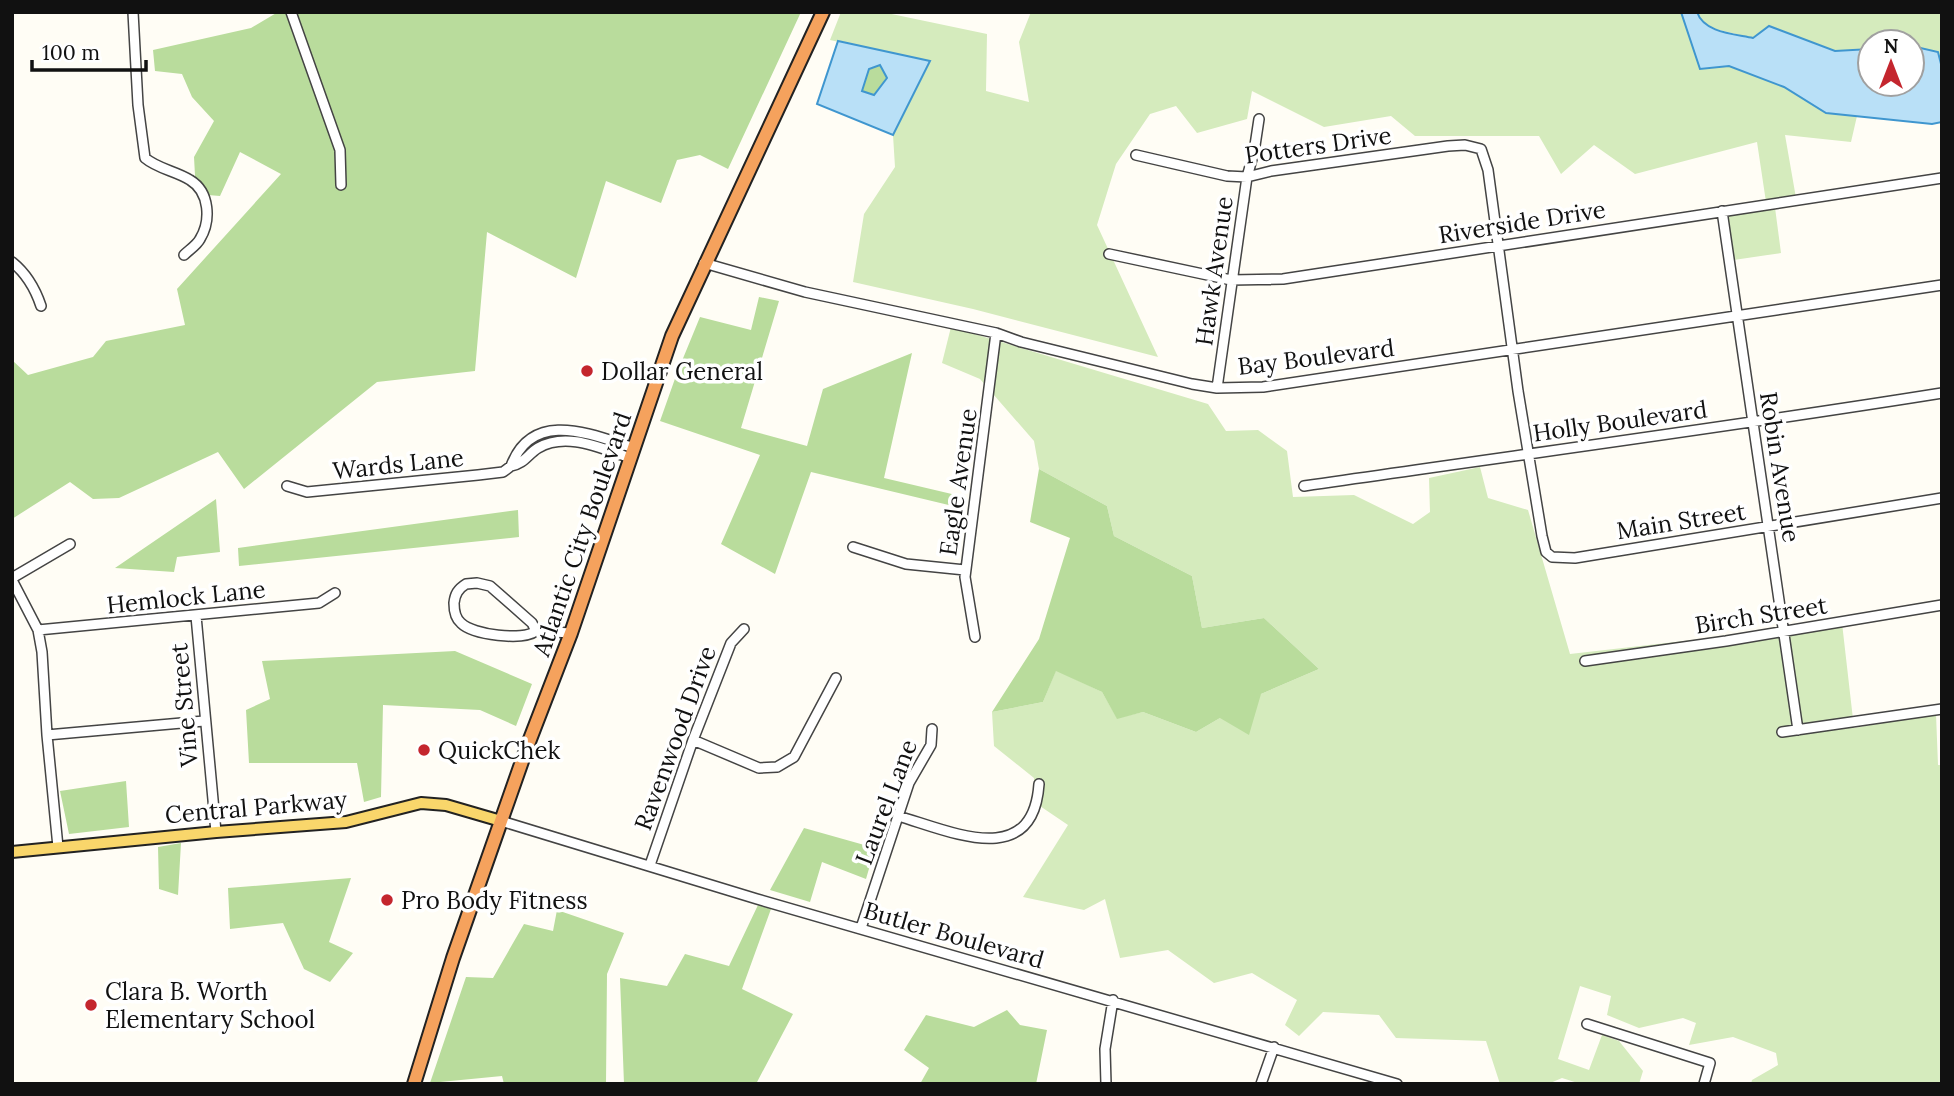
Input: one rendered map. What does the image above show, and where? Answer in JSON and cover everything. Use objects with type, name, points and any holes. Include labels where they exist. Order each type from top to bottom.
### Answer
[{"type":"highway","name":"Atlantic City Boulevard","points":[[414,1084],[453,958],[527,747],[571,633],[672,336],[823,12]]},
{"type":"main road","name":"Central Parkway","points":[[12,852],[346,822],[408,805],[430,803],[501,821]]},
{"type":"street","points":[[133,12],[139,117],[145,158],[191,180],[202,190],[206,205],[208,220],[200,241],[184,255]]},
{"type":"street","points":[[291,12],[340,150],[341,185]]},
{"type":"street","name":"Hawk Avenue","points":[[1217,388],[1247,177],[1259,119]]},
{"type":"street","name":"Potters Drive","points":[[1136,155],[1227,176],[1247,177],[1271,171],[1448,146],[1478,147],[1484,154],[1498,245]]},
{"type":"street","name":"Riverside Drive","points":[[1109,254],[1231,280],[1283,279],[1942,178]]},
{"type":"street","name":"Robin Avenue","points":[[1722,211],[1798,730]]},
{"type":"street","points":[[1498,245],[1528,453]]},
{"type":"street","points":[[12,262],[21,269],[35,288],[41,306]]},
{"type":"street","name":"Bay Boulevard","points":[[704,263],[805,292],[996,333],[1021,342],[1217,388],[1263,387],[1942,285]]},
{"type":"street","name":"Eagle Avenue","points":[[975,637],[965,570],[996,333]]},
{"type":"street","name":"Holly Boulevard","points":[[1304,486],[1528,453],[1609,444],[1942,393]]},
{"type":"street","name":"Wards Lane","points":[[287,486],[307,492],[503,472],[520,464],[536,449],[556,441],[568,440],[632,453]]},
{"type":"street","name":"Main Street","points":[[1528,453],[1542,536],[1546,552],[1552,557],[1575,558],[1942,498]]},
{"type":"street","points":[[58,847],[42,652],[38,630],[12,579],[70,544]]},
{"type":"street","points":[[853,547],[906,564],[965,570]]},
{"type":"street","points":[[536,631],[533,623],[490,586],[466,584],[456,595],[455,615],[460,623],[470,629],[522,637],[536,631],[571,633]]},
{"type":"street","name":"Hemlock Lane","points":[[38,630],[320,603],[335,593]]},
{"type":"street","name":"Birch Street","points":[[1586,661],[1942,605]]},
{"type":"street","name":"Vine Street","points":[[196,616],[216,832]]},
{"type":"street","name":"Ravenwood Drive","points":[[650,865],[693,740],[731,643],[744,629]]},
{"type":"street","points":[[693,740],[759,768],[777,767],[794,757],[836,678]]},
{"type":"street","points":[[1782,732],[1942,709]]},
{"type":"street","points":[[47,735],[204,721]]},
{"type":"street","name":"Laurel Lane","points":[[861,928],[909,783],[931,745],[932,729]]},
{"type":"street","points":[[898,816],[971,837],[1003,839],[1013,835],[1028,820],[1038,796],[1039,784]]},
{"type":"street","name":"Butler Boulevard","points":[[501,821],[1398,1084]]},
{"type":"street","points":[[1106,1084],[1105,1049],[1113,1000]]},
{"type":"street","points":[[1587,1024],[1710,1063],[1704,1084]]},
{"type":"street","points":[[1261,1084],[1274,1047]]},
{"type":"green space","points":[[278,12],[801,12],[728,169],[700,155],[677,160],[661,203],[606,181],[576,278],[487,232],[475,371],[377,382],[244,489],[218,452],[119,498],[93,499],[70,482],[12,519],[12,360],[28,375],[93,357],[106,341],[185,325],[177,289],[281,174],[240,152],[220,196],[196,194],[194,157],[214,121],[192,97],[182,74],[155,71],[153,50],[251,28]]},
{"type":"green space","points":[[841,12],[882,12],[987,34],[986,91],[1029,102],[1019,42],[1031,12],[1681,12],[1700,69],[1730,66],[1857,116],[1851,142],[1785,135],[1796,198],[1774,200],[1781,253],[1727,261],[1721,209],[1766,202],[1757,142],[1635,174],[1594,145],[1561,174],[1539,136],[1415,136],[1391,116],[1324,127],[1252,91],[1247,119],[1197,133],[1176,106],[1150,114],[1116,164],[1097,225],[1158,357],[973,309],[853,282],[864,214],[895,167],[893,135],[930,62],[830,40]]},
{"type":"green space","points":[[1697,12],[1942,12],[1942,68],[1926,53],[1926,28],[1856,28],[1856,50],[1835,51],[1769,26],[1753,38],[1702,26]]},
{"type":"green space","points":[[881,65],[887,78],[874,95],[862,91],[869,68]]},
{"type":"green space","points":[[759,297],[779,301],[741,428],[807,446],[823,389],[912,353],[884,478],[956,495],[957,507],[811,472],[775,574],[721,544],[760,455],[660,421],[700,317],[751,330]]},
{"type":"green space","points":[[951,327],[1208,404],[1226,431],[1258,430],[1287,451],[1293,497],[1354,495],[1413,524],[1430,512],[1429,478],[1480,467],[1488,498],[1528,510],[1570,654],[1842,623],[1854,728],[1936,714],[1938,765],[1942,765],[1942,1084],[1751,1084],[1752,1080],[1778,1065],[1776,1053],[1733,1037],[1689,1045],[1696,1023],[1683,1018],[1639,1028],[1607,1015],[1611,996],[1580,986],[1558,1059],[1589,1070],[1602,1035],[1619,1041],[1643,1071],[1639,1084],[1581,1084],[1562,1078],[1548,1084],[1500,1084],[1486,1041],[1396,1038],[1379,1015],[1323,1012],[1299,1036],[1285,1025],[1297,1000],[1252,973],[1214,983],[1168,950],[1120,958],[1105,899],[1084,910],[1023,897],[1068,825],[1034,802],[1034,778],[994,746],[992,712],[1043,702],[1056,670],[1102,692],[1117,718],[1143,712],[1196,732],[1261,694],[1319,669],[1264,618],[1202,628],[1192,576],[1114,536],[1107,506],[1039,469],[1034,441],[980,379],[942,363]]},
{"type":"green space","points":[[1039,469],[1107,506],[1114,536],[1192,576],[1202,628],[1264,618],[1319,669],[1261,694],[1249,735],[1220,718],[1196,732],[1143,712],[1117,719],[1102,692],[1056,671],[1043,702],[992,712],[1039,639],[1070,538],[1030,522]]},
{"type":"green space","points":[[216,499],[220,552],[177,557],[174,572],[115,568]]},
{"type":"green space","points":[[518,510],[519,537],[239,566],[238,548]]},
{"type":"green space","points":[[455,651],[532,684],[516,726],[480,710],[383,705],[381,797],[364,802],[357,763],[249,763],[246,710],[270,699],[262,661]]},
{"type":"green space","points":[[126,781],[129,827],[69,834],[60,791]]},
{"type":"green space","points":[[804,828],[875,848],[866,879],[822,862],[810,902],[770,890]]},
{"type":"green space","points":[[181,843],[178,895],[159,889],[158,847]]},
{"type":"green space","points":[[351,878],[329,942],[353,953],[330,982],[304,969],[283,923],[230,929],[228,888]]},
{"type":"green space","points":[[758,905],[771,909],[742,989],[793,1014],[756,1084],[624,1084],[620,978],[667,986],[685,954],[729,966]]},
{"type":"green space","points":[[557,910],[624,933],[607,974],[606,1084],[504,1084],[502,1076],[430,1083],[466,977],[493,978],[524,924],[553,931]]},
{"type":"green space","points":[[1007,1010],[1020,1025],[1047,1030],[1036,1084],[920,1084],[929,1068],[904,1050],[926,1015],[974,1027]]},
{"type":"water","points":[[1681,12],[1697,12],[1706,24],[1713,28],[1738,35],[1753,38],[1769,26],[1835,51],[1856,50],[1856,98],[1926,98],[1926,49],[1938,52],[1942,68],[1942,122],[1932,124],[1826,113],[1784,87],[1729,66],[1700,69]]},
{"type":"water","points":[[838,41],[930,61],[893,135],[817,104]],"holes":[[[880,65],[887,78],[874,95],[862,91],[869,69]]]},
{"type":"place","name":"Dollar General","points":[[587,371]]},
{"type":"place","name":"QuickChek","points":[[424,750]]},
{"type":"place","name":"Pro Body Fitness","points":[[387,900]]},
{"type":"place","name":"Clara B. Worth Elementary School","points":[[91,1005]]}]
